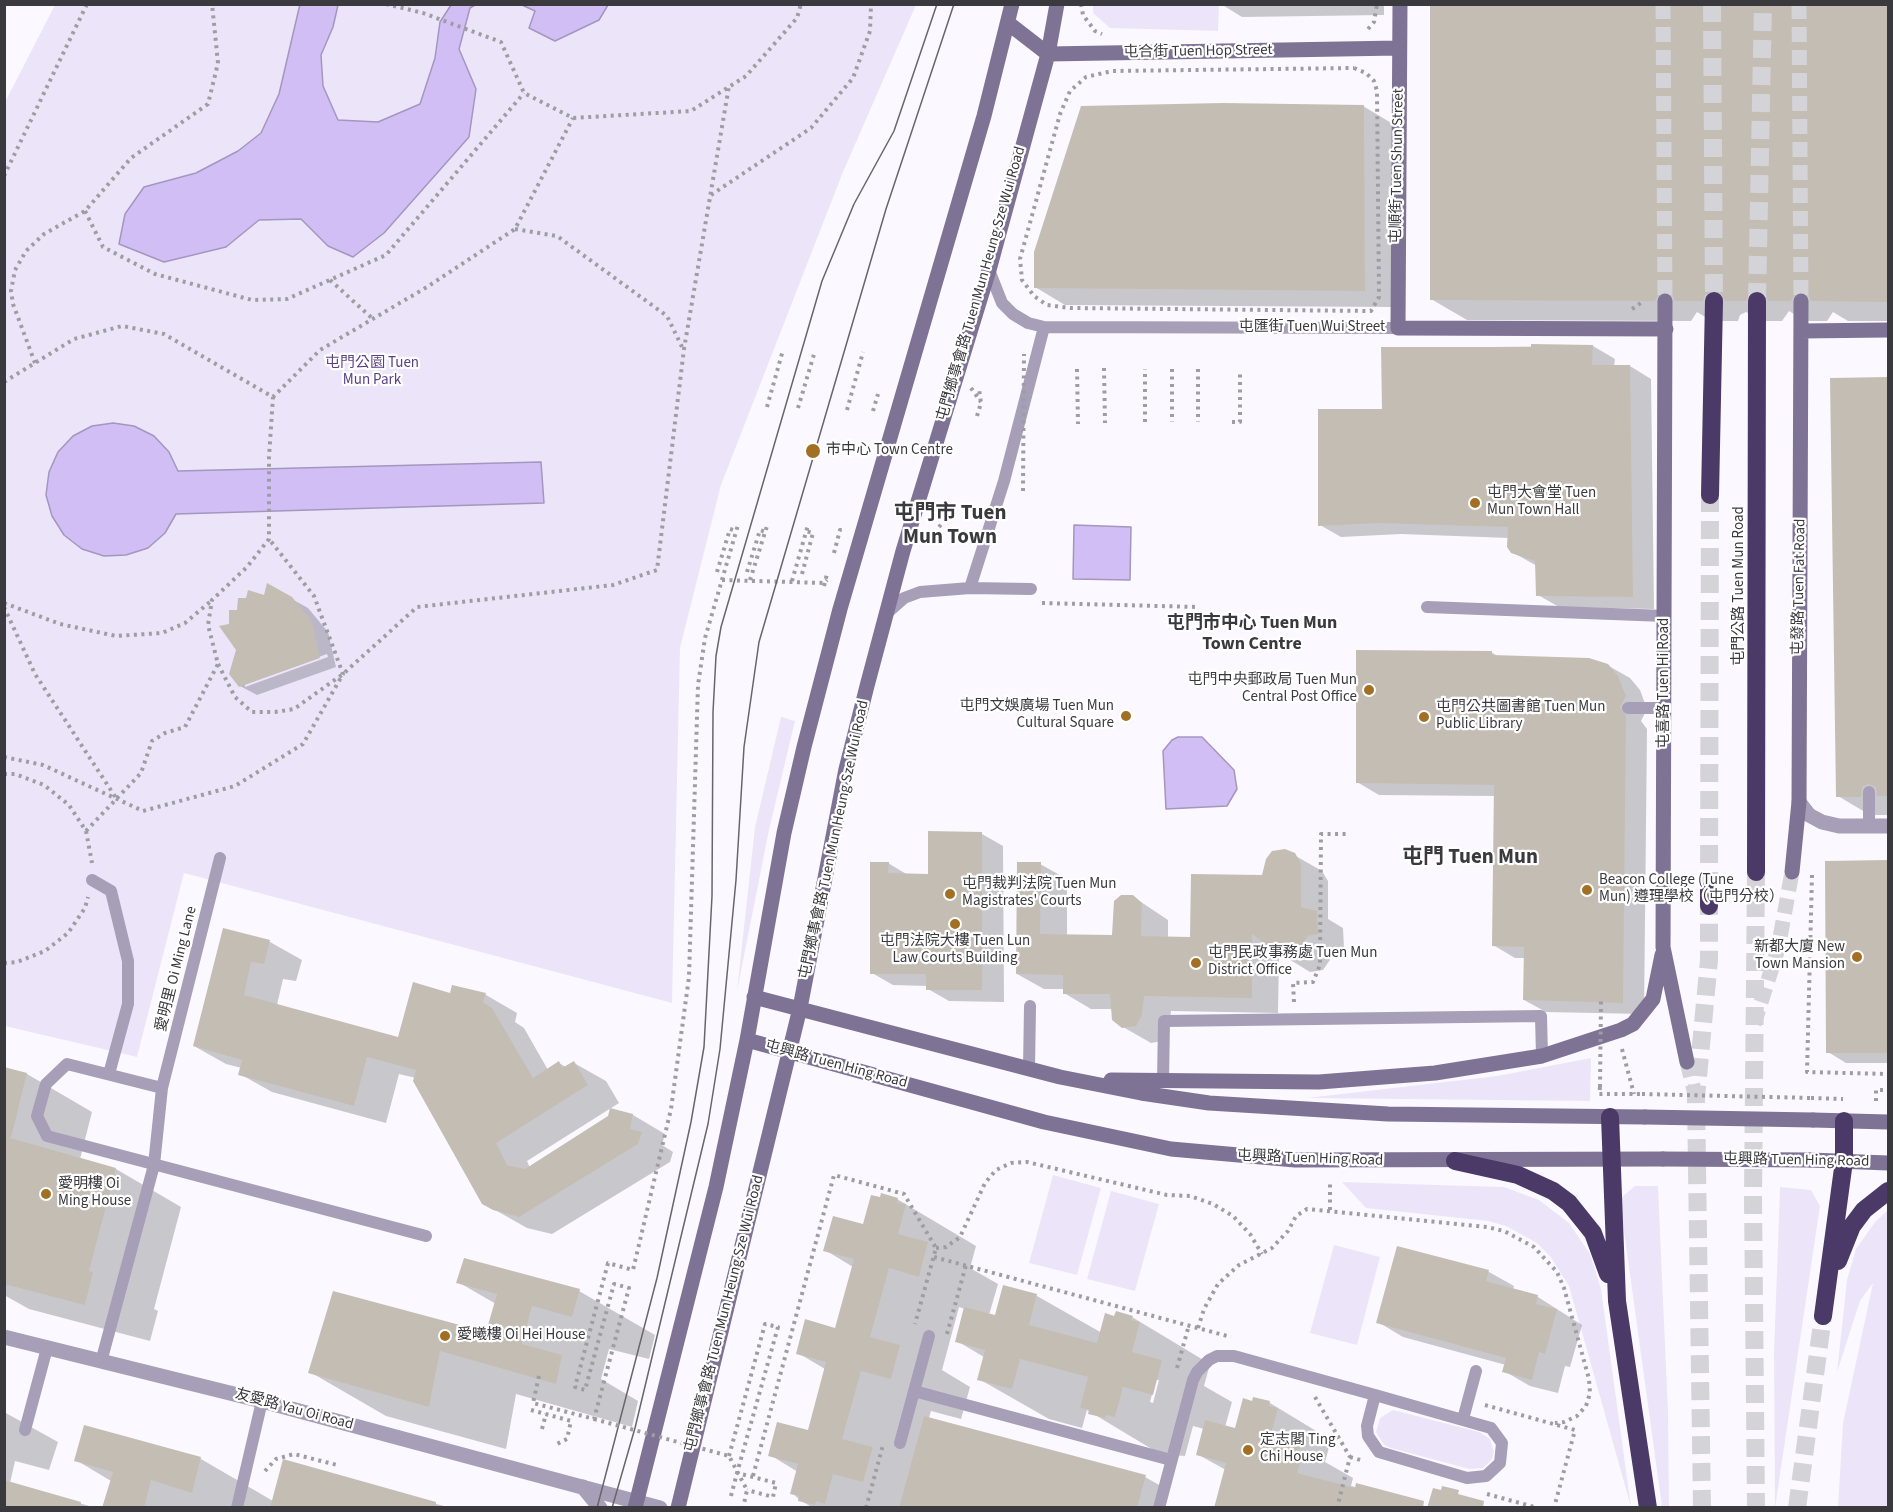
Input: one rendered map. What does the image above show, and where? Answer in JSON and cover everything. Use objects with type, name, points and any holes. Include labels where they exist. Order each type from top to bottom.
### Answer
[{"type":"highway","points":[[1710,495],[1714,301]]},
{"type":"highway","name":"屯門公路 Tuen Mun Road","points":[[1756,872],[1757,301]]},
{"type":"highway","points":[[1610,1117],[1617,1301],[1648,1508]]},
{"type":"highway","points":[[1844,1120],[1844,1161],[1823,1316],[1841,1249],[1852,1226],[1864,1210],[1888,1191]]},
{"type":"highway","points":[[1455,1161],[1537,1181],[1569,1203],[1593,1233],[1617,1301]]},
{"type":"main road","points":[[635,1504],[716,1187],[747,1040],[784,833],[837,621],[978,137],[1012,4]]},
{"type":"main road","name":"屯門鄉事會路 Tuen Mun Heung Sze Wui Road","points":[[678,1508],[800,1008],[846,769],[886,614],[989,270],[1048,54],[1057,4]]},
{"type":"main road","name":"屯順街 Tuen Shun Street","points":[[1398,328],[1400,4]]},
{"type":"main road","points":[[1008,23],[1048,54]]},
{"type":"main road","name":"屯合街 Tuen Hop Street","points":[[1048,54],[1399,48]]},
{"type":"main road","name":"屯喜路 Tuen Hi Road","points":[[1665,301],[1664,947],[1687,1062]]},
{"type":"main road","name":"屯發路 Tuen Fat Road","points":[[1792,872],[1799,802],[1801,301]]},
{"type":"main road","name":"屯匯街 Tuen Wui Street","points":[[1398,328],[1666,328]]},
{"type":"main road","points":[[1801,331],[1888,330]]},
{"type":"main road","points":[[1060,1077],[1162,1082],[1264,1083],[1376,1078],[1447,1071],[1542,1056],[1622,1030],[1633,1024],[1653,999],[1664,947]]},
{"type":"main road","points":[[754,996],[1060,1077],[1141,1093],[1209,1103],[1388,1114],[1888,1122]]},
{"type":"main road","name":"屯興路 Tuen Hing Road","points":[[747,1040],[1044,1122],[1171,1149],[1295,1160],[1455,1161],[1610,1157],[1888,1163]]},
{"type":"street","points":[[1799,802],[1809,815],[1822,822],[1839,826],[1888,826]]},
{"type":"street","name":"友愛路 Yau Oi Road","points":[[4,1337],[262,1401],[582,1487],[635,1504],[660,1508]]},
{"type":"street","points":[[582,1487],[600,1508]]},
{"type":"lane","name":"屯匯街 Tuen Wui Street","points":[[989,270],[998,296],[1013,314],[1028,323],[1044,327],[1398,328]]},
{"type":"lane","points":[[970,588],[1004,481],[1044,327]]},
{"type":"lane","points":[[886,614],[904,598],[920,592],[970,588],[1031,589]]},
{"type":"lane","points":[[1427,607],[1665,615]]},
{"type":"lane","points":[[1628,708],[1665,708]]},
{"type":"lane","points":[[1869,792],[1869,826]]},
{"type":"lane","name":"愛明里 Oi Ming Lane","points":[[101,1362],[154,1165],[162,1088],[220,858]]},
{"type":"lane","points":[[93,880],[111,891],[128,961],[128,1004],[109,1074]]},
{"type":"lane","points":[[1029,1069],[1030,1006]]},
{"type":"lane","points":[[1162,1082],[1164,1021],[1541,1016],[1542,1056]]},
{"type":"lane","points":[[162,1088],[67,1064],[46,1084],[37,1116],[47,1136],[426,1236]]},
{"type":"lane","points":[[900,1443],[929,1336]]},
{"type":"lane","points":[[25,1430],[47,1348]]},
{"type":"lane","points":[[1159,1508],[1197,1372],[1209,1360],[1217,1356],[1234,1356],[1376,1395],[1463,1419],[1491,1428],[1502,1443],[1500,1462],[1486,1476],[1467,1478],[1379,1452],[1368,1436],[1367,1426],[1376,1395]]},
{"type":"lane","points":[[1463,1419],[1476,1371]]},
{"type":"lane","points":[[914,1391],[1172,1460]]},
{"type":"lane","points":[[237,1508],[262,1401]]},
{"type":"path","points":[[4,176],[87,4]]},
{"type":"path","points":[[35,363],[13,304],[11,291],[15,270],[26,251],[44,234],[85,211],[131,158],[208,104],[218,63],[212,4]]},
{"type":"path","points":[[386,4],[423,13],[501,42],[524,93],[573,118],[690,111],[746,76],[797,18],[801,4]]},
{"type":"path","points":[[710,195],[811,128],[853,78],[870,31],[871,4]]},
{"type":"path","points":[[1360,33],[1367,31],[1374,22],[1377,4]]},
{"type":"path","points":[[1354,68],[1366,73],[1374,81],[1377,91],[1379,297],[1371,311],[1070,308],[1047,305],[1034,296],[1022,280],[1020,259],[1060,114],[1070,91],[1086,77],[1113,70],[1354,68]]},
{"type":"path","points":[[212,600],[208,625],[219,664],[236,697],[252,712],[275,712],[294,709],[344,674],[417,607],[613,585],[657,570],[684,349],[729,86]]},
{"type":"path","points":[[85,211],[103,247],[154,274],[252,300],[287,299],[386,255],[524,93]]},
{"type":"path","points":[[4,605],[60,624],[116,636],[162,633],[184,623],[212,600],[247,567],[269,539],[269,457],[273,397],[320,350],[515,229],[573,118]]},
{"type":"path","points":[[515,229],[557,236],[667,316],[684,349]]},
{"type":"path","points":[[330,280],[373,319]]},
{"type":"path","points":[[4,382],[74,339],[122,326],[164,334],[273,397]]},
{"type":"path","points":[[767,407],[783,350]]},
{"type":"path","points":[[798,408],[815,351]]},
{"type":"path","points":[[847,410],[863,352]]},
{"type":"path","points":[[1023,491],[1024,354]]},
{"type":"path","points":[[1077,369],[1078,424]]},
{"type":"path","points":[[1104,369],[1105,423]]},
{"type":"path","points":[[1145,369],[1145,422]]},
{"type":"path","points":[[1172,369],[1172,422]]},
{"type":"path","points":[[1198,369],[1198,422]]},
{"type":"path","points":[[1232,422],[1240,422],[1240,370]]},
{"type":"path","points":[[977,416],[981,403],[979,389]]},
{"type":"path","points":[[873,411],[878,394]]},
{"type":"path","points":[[939,527],[950,513]]},
{"type":"path","points":[[594,1419],[629,1288],[614,1284],[585,1390],[575,1387],[608,1263],[633,1270],[671,1109],[689,977],[698,685],[705,638],[738,525]]},
{"type":"path","points":[[792,581],[808,525]]},
{"type":"path","points":[[750,580],[767,526]]},
{"type":"path","points":[[717,572],[730,529],[737,531]]},
{"type":"path","points":[[747,572],[760,530],[766,532]]},
{"type":"path","points":[[802,573],[813,533],[806,531]]},
{"type":"path","points":[[269,539],[314,596],[344,674]]},
{"type":"path","points":[[722,580],[825,584],[827,574]]},
{"type":"path","points":[[1032,603],[1198,607]]},
{"type":"path","points":[[4,605],[35,674],[117,799]]},
{"type":"path","points":[[86,831],[141,773],[152,741],[165,733],[185,727],[219,664]]},
{"type":"path","points":[[4,757],[43,765],[143,811],[236,786],[303,744],[344,674]]},
{"type":"path","points":[[4,774],[15,774],[45,785],[69,805],[86,831],[92,855],[93,880],[84,908],[68,933],[45,951],[17,962],[4,963]]},
{"type":"path","points":[[1294,1008],[1293,983],[1313,982],[1320,965],[1321,834],[1349,834]]},
{"type":"path","points":[[1813,868],[1808,1072],[1888,1074]]},
{"type":"path","points":[[1601,1000],[1599,1094],[1811,1098]]},
{"type":"path","points":[[1621,1046],[1634,1094]]},
{"type":"path","points":[[1876,1101],[1876,1090],[1888,1090]]},
{"type":"path","points":[[936,1248],[946,1247],[960,1237],[985,1183],[996,1170],[1011,1163],[1027,1162],[1167,1195],[1190,1196],[1213,1204],[1242,1225],[1262,1254]]},
{"type":"path","points":[[755,1477],[834,1175],[904,1194],[936,1248],[934,1257]]},
{"type":"path","points":[[1329,1210],[1330,1181]]},
{"type":"path","points":[[1198,1328],[1204,1309],[1218,1284],[1239,1265],[1262,1254],[1280,1240],[1301,1212],[1313,1208],[1487,1227],[1520,1237],[1546,1259],[1564,1288],[1589,1379],[1590,1393],[1586,1406],[1576,1416],[1564,1422],[1550,1423]]},
{"type":"path","points":[[945,1344],[966,1265]]},
{"type":"path","points":[[731,1496],[737,1473],[743,1451],[778,1327],[765,1324],[729,1456],[747,1490],[743,1508]]},
{"type":"path","points":[[1177,1371],[1189,1325]]},
{"type":"path","points":[[540,1376],[533,1403],[729,1456]]},
{"type":"path","points":[[1305,1395],[1316,1398],[1350,1457],[1336,1508]]},
{"type":"path","points":[[531,1410],[571,1421],[567,1438],[557,1444]]},
{"type":"path","points":[[542,1429],[546,1414]]},
{"type":"path","points":[[263,1479],[265,1469],[276,1459],[294,1454],[337,1465]]},
{"type":"path","points":[[737,1473],[777,1483],[773,1497],[747,1490]]},
{"type":"green space","name":"屯門公園 Tuen Mun Park","points":[[55,5],[916,5],[843,172],[721,485],[680,648],[672,1003],[184,873],[137,1057],[5,1026],[4,104]]},
{"type":"green space","points":[[1093,5],[1219,5],[1218,31],[1110,28],[1093,13]]},
{"type":"green space","points":[[781,717],[795,721],[769,830],[737,991],[755,827]]},
{"type":"green space","points":[[1591,1058],[1590,1101],[1307,1098],[1497,1076]]},
{"type":"green space","points":[[1053,1175],[1101,1188],[1077,1275],[1029,1263]]},
{"type":"green space","points":[[1342,1182],[1504,1187],[1539,1200],[1569,1223],[1590,1254],[1601,1289],[1631,1507],[1569,1286],[1550,1256],[1537,1243],[1506,1226],[1488,1221],[1366,1208]]},
{"type":"green space","points":[[1635,1186],[1658,1186],[1668,1412],[1669,1507],[1662,1507],[1621,1209],[1622,1197]]},
{"type":"green space","points":[[1780,1187],[1811,1190],[1820,1206],[1775,1508],[1774,1352]]},
{"type":"green space","points":[[1111,1191],[1159,1204],[1135,1291],[1087,1279]]},
{"type":"green space","points":[[1888,1210],[1888,1507],[1838,1507],[1843,1423],[1873,1283],[1860,1301],[1837,1372],[1847,1280],[1856,1249],[1875,1222]]},
{"type":"green space","points":[[1334,1245],[1380,1257],[1357,1345],[1310,1333]]},
{"type":"green space","points":[[1393,1410],[1479,1432],[1490,1439],[1494,1452],[1492,1459],[1483,1468],[1469,1469],[1384,1445],[1376,1432],[1380,1418]]},
{"type":"shaded area","points":[[300,4],[338,5],[333,27],[321,55],[323,86],[338,120],[378,122],[420,104],[435,58],[440,22],[451,5],[475,5],[470,8],[459,49],[476,89],[469,137],[384,233],[353,257],[328,246],[301,219],[259,220],[226,247],[164,262],[119,244],[125,214],[144,187],[196,173],[238,151],[261,133],[279,94]]},
{"type":"shaded area","points":[[522,5],[608,5],[599,20],[555,41],[529,28],[535,11]]},
{"type":"shaded area","points":[[113,423],[134,426],[154,436],[169,452],[178,471],[541,462],[544,503],[176,514],[165,533],[148,548],[126,555],[104,556],[82,549],[64,535],[52,516],[46,495],[49,472],[58,452],[73,436],[92,426]]},
{"type":"shaded area","points":[[1074,525],[1131,527],[1130,580],[1073,579]]},
{"type":"shaded area","points":[[1178,737],[1202,737],[1234,770],[1237,789],[1227,806],[1166,809],[1163,751],[1172,740]]},
{"type":"building","points":[[1430,4],[1888,4],[1888,302],[1811,301],[1809,296],[1802,291],[1796,293],[1791,301],[1768,301],[1766,295],[1758,290],[1751,292],[1746,301],[1725,301],[1720,292],[1714,290],[1705,295],[1703,301],[1675,301],[1673,296],[1666,291],[1660,293],[1655,301],[1430,300]]},
{"type":"building","points":[[1223,103],[1364,105],[1365,291],[1034,288],[1034,252],[1081,106]]},
{"type":"building","name":"屯門大會堂 Tuen Mun Town Hall","points":[[1531,344],[1593,345],[1592,365],[1630,365],[1633,597],[1536,596],[1535,561],[1511,553],[1507,547],[1508,527],[1378,523],[1318,526],[1318,409],[1382,409],[1381,347],[1531,347]]},
{"type":"building","points":[[1888,377],[1888,796],[1877,796],[1876,787],[1868,784],[1862,787],[1861,797],[1836,797],[1830,378]]},
{"type":"building","points":[[267,583],[292,597],[312,621],[320,658],[239,687],[229,674],[236,650],[219,626],[229,624],[229,610],[237,610],[238,598],[246,598],[248,590],[264,595]]},
{"type":"building","points":[[1356,650],[1492,651],[1492,655],[1589,658],[1608,664],[1618,676],[1626,696],[1620,707],[1626,716],[1623,1003],[1523,1000],[1524,947],[1492,946],[1494,785],[1356,783]]},
{"type":"building","name":"屯門法院大樓 Tuen Lun Law Courts Building","points":[[928,831],[982,832],[982,990],[926,990],[926,974],[870,974],[870,862],[889,862],[888,873],[928,874]]},
{"type":"building","points":[[1285,849],[1295,853],[1301,864],[1301,907],[1317,911],[1318,934],[1308,936],[1295,955],[1282,957],[1252,934],[1252,998],[1144,996],[1142,1015],[1136,1026],[1122,1028],[1112,1020],[1110,994],[1063,994],[1063,975],[1016,974],[1017,862],[1041,862],[1040,934],[1112,935],[1114,901],[1121,895],[1133,895],[1142,903],[1141,936],[1190,937],[1191,874],[1262,875],[1266,859],[1272,851]]},
{"type":"building","name":"新都大廈 New Town Mansion","points":[[1888,860],[1888,1053],[1826,1053],[1825,861]]},
{"type":"building","points":[[223,928],[270,940],[264,964],[251,962],[244,995],[398,1037],[413,982],[450,993],[452,985],[486,993],[483,1002],[492,1008],[533,1078],[559,1061],[562,1068],[574,1061],[588,1085],[496,1143],[507,1165],[525,1169],[608,1116],[610,1108],[633,1114],[630,1129],[642,1132],[638,1144],[519,1217],[493,1210],[482,1204],[413,1081],[416,1070],[367,1057],[354,1106],[238,1075],[242,1060],[193,1046]]},
{"type":"building","points":[[4,1067],[27,1073],[11,1138],[7,1137],[116,1168],[89,1271],[93,1272],[85,1305],[4,1284]]},
{"type":"building","points":[[881,1193],[898,1198],[897,1202],[906,1204],[898,1234],[928,1242],[919,1277],[889,1268],[870,1337],[900,1345],[891,1379],[861,1371],[842,1439],[873,1447],[863,1482],[833,1474],[825,1504],[816,1501],[815,1505],[798,1501],[799,1496],[790,1494],[798,1464],[768,1456],[777,1422],[808,1430],[826,1362],[796,1354],[805,1319],[835,1328],[854,1259],[823,1251],[833,1216],[863,1224],[871,1195],[880,1197]]},
{"type":"building","points":[[1397,1246],[1489,1270],[1486,1281],[1538,1295],[1536,1304],[1557,1309],[1545,1354],[1539,1352],[1532,1380],[1502,1372],[1506,1358],[1376,1323]]},
{"type":"building","name":"愛曦樓 Oi Hei House","points":[[464,1258],[580,1289],[572,1317],[532,1306],[522,1344],[562,1355],[556,1384],[440,1351],[429,1407],[308,1373],[333,1291],[486,1332],[497,1294],[456,1283]]},
{"type":"building","points":[[1003,1285],[1037,1294],[1029,1325],[1097,1343],[1105,1313],[1114,1316],[1116,1311],[1133,1316],[1131,1320],[1140,1322],[1132,1352],[1162,1360],[1153,1395],[1123,1387],[1115,1417],[1106,1415],[1105,1418],[1088,1414],[1089,1410],[1080,1408],[1088,1377],[1020,1359],[1012,1389],[977,1380],[985,1350],[955,1342],[964,1307],[995,1315]]},
{"type":"building","points":[[1253,1397],[1270,1401],[1269,1406],[1278,1408],[1270,1438],[1300,1446],[1298,1455],[1302,1456],[1297,1473],[1355,1488],[1356,1483],[1424,1501],[1423,1508],[1214,1508],[1226,1463],[1196,1455],[1205,1420],[1235,1428],[1243,1398],[1252,1401]]},
{"type":"building","points":[[924,1416],[1146,1475],[1137,1508],[899,1508]]},
{"type":"building","points":[[84,1425],[201,1457],[192,1493],[151,1480],[144,1508],[102,1508],[113,1472],[74,1461]]},
{"type":"building","points":[[283,1459],[436,1502],[436,1508],[270,1508]]},
{"type":"building","points":[[4,1480],[81,1502],[80,1508],[4,1508]]},
{"type":"building","points":[[1442,1486],[1459,1490],[1458,1494],[1484,1501],[1483,1508],[1427,1508],[1433,1488],[1441,1490]]},
{"type":"tunnel","points":[[1663,4],[1665,301]]},
{"type":"tunnel","points":[[1712,4],[1714,301]]},
{"type":"tunnel","points":[[1757,301],[1763,4]]},
{"type":"tunnel","points":[[1799,4],[1801,301]]},
{"type":"tunnel","points":[[1709,890],[1710,495]]},
{"type":"tunnel","points":[[1756,872],[1753,1197],[1756,1508]]},
{"type":"tunnel","points":[[1754,1024],[1778,949],[1792,872]]},
{"type":"tunnel","points":[[1702,1508],[1696,1098],[1709,960],[1709,906]]},
{"type":"tunnel","points":[[1687,1062],[1696,1098]]},
{"type":"tunnel","points":[[1797,1508],[1823,1316]]},
{"type":"tram line","points":[[597,1508],[657,1278],[691,1122],[704,1047],[712,896],[713,712],[716,656],[721,627],[822,281],[854,204],[894,131],[937,4]]},
{"type":"tram line","points":[[612,1508],[635,1428],[708,1124],[720,1049],[736,880],[744,747],[759,642],[886,209],[954,4]]},
{"type":"place","name":"市中心 Town Centre","points":[[813,451]]},
{"type":"place","name":"屯門大會堂 Tuen Mun Town Hall","points":[[1475,503]]},
{"type":"place","name":"屯門中央郵政局 Tuen Mun Central Post Office","points":[[1369,690]]},
{"type":"place","name":"屯門文娛廣場 Tuen Mun Cultural Square","points":[[1126,716]]},
{"type":"place","name":"屯門公共圖書館 Tuen Mun Public Library","points":[[1424,717]]},
{"type":"place","name":"Beacon College (Tune Mun) 遵理學校（屯門分校）","points":[[1587,890]]},
{"type":"place","name":"屯門裁判法院 Tuen Mun Magistrates' Courts","points":[[950,894]]},
{"type":"place","name":"屯門法院大樓 Tuen Lun Law Courts Building","points":[[955,924]]},
{"type":"place","name":"新都大廈 New Town Mansion","points":[[1857,957]]},
{"type":"place","name":"屯門民政事務處 Tuen Mun District Office","points":[[1196,963]]},
{"type":"place","name":"愛明樓 Oi Ming House","points":[[46,1194]]},
{"type":"place","name":"愛曦樓 Oi Hei House","points":[[445,1336]]},
{"type":"place","name":"定志閣 Ting Chi House","points":[[1248,1450]]},
{"type":"district","name":"屯門市 Tuen Mun Town","points":[[950,526]]},
{"type":"district","name":"屯門市中心 Tuen Mun Town Centre","points":[[1252,634]]},
{"type":"district","name":"屯門 Tuen Mun","points":[[1470,858]]}]
